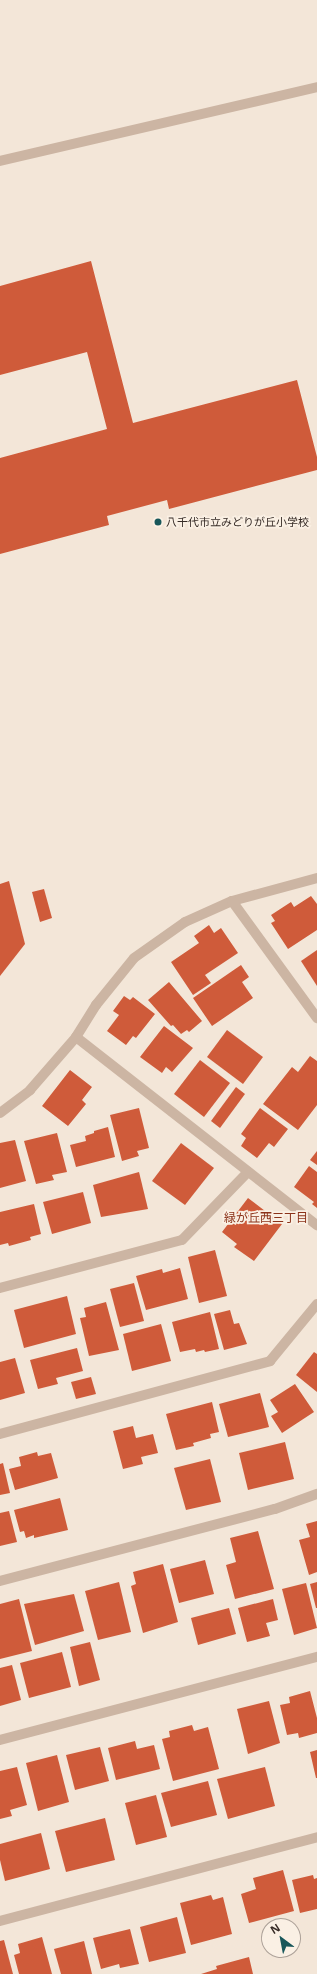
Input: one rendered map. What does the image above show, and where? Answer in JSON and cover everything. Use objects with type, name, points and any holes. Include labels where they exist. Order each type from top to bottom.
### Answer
[{"type":"street","points":[[0,161],[317,86]]},
{"type":"street","points":[[0,1113],[30,1090],[76,1037],[96,1006],[134,958],[184,922],[232,901],[317,878]]},
{"type":"street","points":[[232,901],[317,1018]]},
{"type":"street","points":[[76,1037],[317,1225]]},
{"type":"street","points":[[0,1288],[182,1240],[248,1172]]},
{"type":"street","points":[[0,1434],[270,1361],[317,1304]]},
{"type":"street","points":[[0,1581],[275,1509],[317,1494]]},
{"type":"street","points":[[0,1740],[317,1657]]},
{"type":"street","points":[[0,1921],[317,1837]]},
{"type":"building","points":[[91,261],[133,423],[297,380],[317,457],[317,470],[169,509],[167,500],[107,516],[109,525],[0,554],[0,458],[107,429],[87,352],[0,375],[0,286]]},
{"type":"building","points":[[9,881],[25,944],[0,976],[0,884]]},
{"type":"building","points":[[44,889],[52,918],[40,922],[32,892]]},
{"type":"building","points":[[311,896],[317,904],[317,930],[288,949],[271,923],[275,921],[271,915],[291,902],[294,907]]},
{"type":"building","points":[[209,925],[214,933],[221,928],[238,953],[205,975],[211,983],[193,995],[171,962],[199,943],[194,936]]},
{"type":"building","points":[[317,950],[317,986],[301,961]]},
{"type":"building","points":[[241,965],[249,977],[242,982],[253,998],[212,1026],[193,998]]},
{"type":"building","points":[[169,982],[202,1021],[189,1032],[187,1030],[181,1034],[173,1025],[171,1026],[148,1000]]},
{"type":"building","points":[[124,996],[130,1000],[133,997],[155,1014],[136,1038],[133,1036],[126,1045],[107,1031],[119,1015],[113,1011]]},
{"type":"building","points":[[164,1026],[193,1048],[172,1072],[166,1067],[162,1073],[140,1057]]},
{"type":"building","points":[[227,1030],[263,1057],[243,1084],[207,1057]]},
{"type":"building","points":[[310,1056],[317,1061],[317,1105],[298,1130],[263,1104],[292,1067],[298,1072]]},
{"type":"building","points":[[200,1060],[230,1083],[204,1117],[174,1094]]},
{"type":"building","points":[[70,1070],[92,1087],[82,1100],[86,1104],[68,1126],[42,1106]]},
{"type":"building","points":[[236,1087],[245,1094],[220,1128],[211,1121]]},
{"type":"building","points":[[139,1108],[149,1148],[137,1151],[139,1156],[122,1161],[110,1115]]},
{"type":"building","points":[[260,1108],[288,1129],[274,1147],[269,1143],[257,1158],[241,1146],[246,1138],[241,1134]]},
{"type":"building","points":[[108,1127],[115,1157],[76,1167],[70,1145],[86,1141],[85,1136],[94,1133],[94,1131]]},
{"type":"building","points":[[57,1133],[67,1172],[52,1175],[54,1180],[36,1184],[24,1141]]},
{"type":"building","points":[[15,1140],[26,1181],[0,1188],[0,1143]]},
{"type":"building","points":[[181,1143],[214,1168],[185,1205],[152,1181]]},
{"type":"building","points":[[317,1151],[317,1165],[310,1160]]},
{"type":"building","points":[[309,1166],[317,1172],[317,1208],[312,1204],[314,1202],[294,1187]]},
{"type":"building","points":[[139,1172],[148,1209],[101,1217],[93,1185]]},
{"type":"building","points":[[83,1192],[91,1223],[52,1234],[43,1202]]},
{"type":"building","points":[[248,1198],[282,1224],[254,1261],[234,1247],[237,1244],[222,1232]]},
{"type":"building","points":[[34,1204],[41,1234],[30,1237],[31,1240],[9,1246],[8,1243],[0,1245],[0,1212]]},
{"type":"building","points":[[215,1250],[227,1296],[199,1303],[188,1257]]},
{"type":"building","points":[[180,1268],[188,1299],[146,1310],[136,1276],[162,1269],[163,1273]]},
{"type":"building","points":[[134,1283],[144,1321],[120,1327],[110,1289]]},
{"type":"building","points":[[67,1296],[76,1334],[24,1348],[14,1310]]},
{"type":"building","points":[[106,1302],[119,1350],[89,1356],[80,1318],[86,1317],[84,1308]]},
{"type":"building","points":[[230,1310],[234,1324],[239,1323],[247,1344],[224,1350],[214,1314]]},
{"type":"building","points":[[210,1312],[219,1349],[205,1352],[204,1350],[196,1352],[195,1349],[180,1352],[172,1322]]},
{"type":"building","points":[[161,1324],[171,1361],[132,1371],[123,1334]]},
{"type":"building","points":[[77,1348],[83,1371],[56,1378],[58,1384],[38,1389],[30,1360]]},
{"type":"building","points":[[314,1352],[317,1354],[317,1392],[296,1375]]},
{"type":"building","points":[[15,1358],[25,1393],[0,1400],[0,1362]]},
{"type":"building","points":[[91,1377],[96,1394],[76,1399],[71,1382]]},
{"type":"building","points":[[295,1384],[314,1412],[282,1433],[271,1416],[278,1412],[270,1400]]},
{"type":"building","points":[[260,1393],[269,1427],[228,1437],[219,1404]]},
{"type":"building","points":[[212,1402],[219,1432],[210,1434],[211,1438],[193,1443],[194,1446],[176,1450],[166,1414]]},
{"type":"building","points":[[133,1426],[136,1438],[153,1434],[158,1453],[141,1457],[143,1464],[123,1469],[113,1431]]},
{"type":"building","points":[[285,1442],[294,1479],[248,1490],[239,1453]]},
{"type":"building","points":[[37,1452],[38,1456],[51,1453],[58,1478],[15,1490],[9,1469],[21,1466],[19,1457]]},
{"type":"building","points":[[210,1459],[221,1502],[186,1510],[174,1468]]},
{"type":"building","points":[[3,1463],[10,1493],[0,1495],[0,1464]]},
{"type":"building","points":[[60,1498],[68,1530],[34,1538],[34,1535],[26,1538],[24,1531],[20,1532],[14,1510]]},
{"type":"building","points":[[9,1511],[17,1542],[0,1546],[0,1513]]},
{"type":"building","points":[[317,1521],[317,1572],[309,1575],[299,1540],[310,1537],[306,1524]]},
{"type":"building","points":[[258,1531],[274,1589],[235,1599],[226,1565],[236,1562],[230,1538]]},
{"type":"building","points":[[205,1560],[214,1594],[179,1603],[170,1569]]},
{"type":"building","points":[[163,1564],[178,1622],[143,1633],[131,1586],[136,1584],[133,1572]]},
{"type":"building","points":[[119,1582],[131,1632],[98,1640],[85,1591]]},
{"type":"building","points":[[317,1582],[317,1608],[316,1608],[310,1584]]},
{"type":"building","points":[[306,1583],[317,1628],[294,1635],[282,1589]]},
{"type":"building","points":[[74,1594],[84,1631],[35,1645],[24,1604]]},
{"type":"building","points":[[19,1599],[32,1651],[0,1659],[0,1604]]},
{"type":"building","points":[[273,1599],[278,1620],[266,1623],[270,1636],[247,1642],[238,1608]]},
{"type":"building","points":[[229,1608],[236,1634],[198,1645],[191,1618]]},
{"type":"building","points":[[90,1642],[100,1680],[79,1686],[70,1647]]},
{"type":"building","points":[[62,1652],[71,1687],[29,1698],[20,1663]]},
{"type":"building","points":[[12,1665],[21,1700],[0,1706],[0,1668]]},
{"type":"building","points":[[310,1691],[317,1718],[317,1733],[299,1738],[298,1733],[287,1735],[280,1705],[290,1703],[289,1697]]},
{"type":"building","points":[[269,1701],[280,1743],[248,1754],[237,1709]]},
{"type":"building","points":[[192,1725],[194,1731],[208,1727],[219,1769],[173,1781],[162,1739],[170,1737],[169,1731]]},
{"type":"building","points":[[135,1741],[137,1749],[154,1745],[160,1769],[116,1780],[108,1748]]},
{"type":"building","points":[[100,1747],[109,1781],[75,1790],[66,1755]]},
{"type":"building","points":[[317,1750],[317,1778],[316,1778],[310,1752]]},
{"type":"building","points":[[57,1755],[69,1802],[38,1811],[26,1763]]},
{"type":"building","points":[[17,1767],[27,1805],[10,1810],[12,1816],[0,1819],[0,1771]]},
{"type":"building","points":[[265,1767],[275,1806],[228,1819],[217,1779]]},
{"type":"building","points":[[208,1781],[217,1815],[171,1827],[161,1793]]},
{"type":"building","points":[[156,1795],[167,1837],[136,1845],[125,1803]]},
{"type":"building","points":[[105,1818],[115,1860],[66,1872],[55,1831]]},
{"type":"building","points":[[41,1833],[50,1869],[5,1881],[0,1860],[0,1844]]},
{"type":"building","points":[[283,1870],[294,1911],[268,1918],[261,1918],[261,1920],[249,1923],[241,1894],[256,1889],[253,1878]]},
{"type":"building","points":[[313,1875],[314,1879],[317,1878],[317,1909],[300,1913],[292,1880]]},
{"type":"building","points":[[211,1895],[213,1900],[223,1897],[232,1934],[191,1945],[180,1903]]},
{"type":"building","points":[[177,1917],[186,1953],[149,1962],[140,1927]]},
{"type":"building","points":[[130,1929],[139,1964],[120,1968],[119,1964],[101,1969],[93,1938]]},
{"type":"building","points":[[42,1937],[52,1974],[19,1974],[14,1955],[20,1953],[18,1944]]},
{"type":"building","points":[[4,1940],[13,1974],[0,1974],[0,1941]]},
{"type":"building","points":[[84,1941],[92,1974],[61,1974],[54,1949]]},
{"type":"building","points":[[249,1957],[253,1974],[201,1974],[217,1969],[216,1966]]},
{"type":"place","name":"八千代市立みどりが丘小学校","points":[[158,522]]},
{"type":"district","name":"緑が丘西三丁目","points":[[266,1218]]}]
